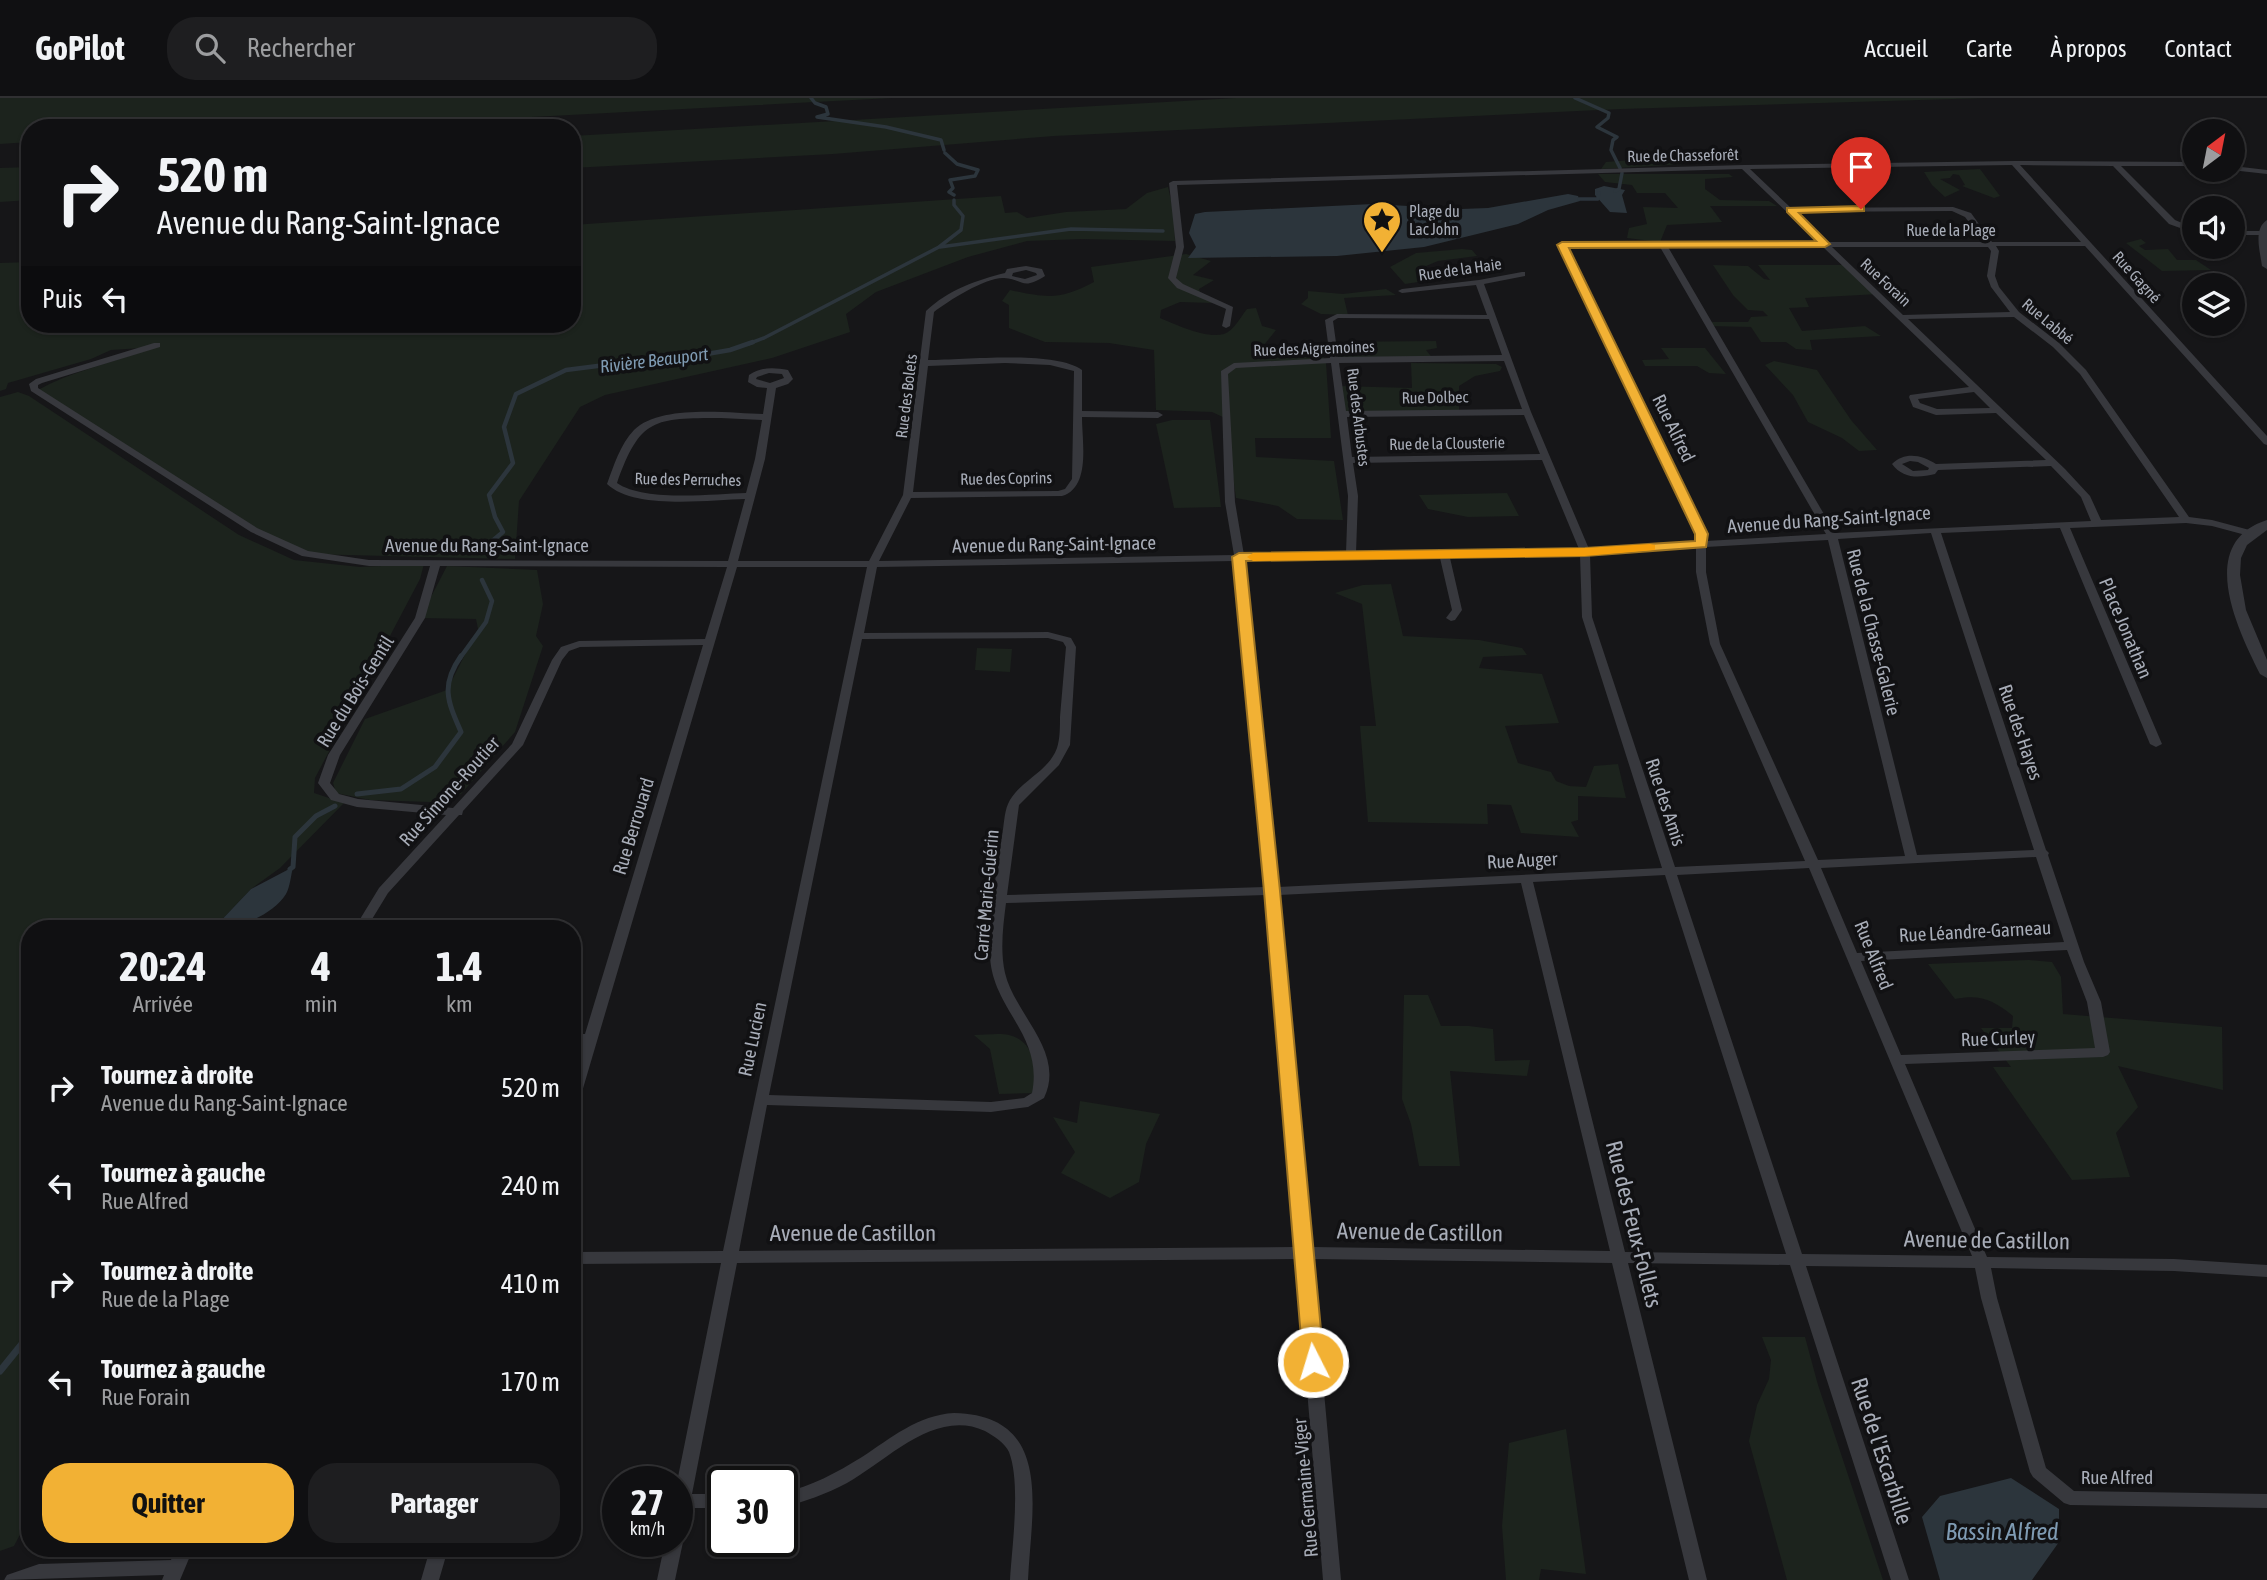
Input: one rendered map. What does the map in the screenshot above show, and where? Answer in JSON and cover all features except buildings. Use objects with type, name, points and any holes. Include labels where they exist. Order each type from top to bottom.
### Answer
[{"type":"street","name":"Rue Gagné","points":[[2014,163],[2267,442]]},
{"type":"street","points":[[2114,163],[2172,222],[2182,226]]},
{"type":"street","name":"Rue de Chasseforêt","points":[[1226,326],[1230,309],[1227,306],[1180,286],[1172,278],[1180,247],[1172,183],[1744,167],[2182,164]]},
{"type":"street","name":"Rue Forain","points":[[1744,167],[2054,463],[2085,496],[2097,523]]},
{"type":"street","points":[[2245,169],[2267,172]]},
{"type":"street","points":[[1790,210],[1954,209],[1968,215],[1992,244]]},
{"type":"street","points":[[2245,231],[2265,228],[2267,266]]},
{"type":"street","name":"Rue de la Chasse-Galerie","points":[[1663,244],[1832,536],[1912,860]]},
{"type":"street","name":"Rue Labbé","points":[[1992,244],[1995,257],[1991,276],[1995,287],[2016,314],[2056,345],[2083,372],[2186,520]]},
{"type":"street","name":"Rue de la Plage","points":[[1562,245],[2089,244]]},
{"type":"street","name":"Rue Alfred","points":[[1562,245],[1701,534],[1701,572],[1715,643],[1814,864],[1982,1263],[1989,1298],[2039,1472],[2070,1498],[2267,1501]]},
{"type":"street","name":"Rue de la Haie","points":[[1402,291],[1522,274]]},
{"type":"street","name":"Rue des Bolets","points":[[873,562],[908,495],[930,311],[947,297],[973,283],[1006,275]]},
{"type":"street","name":"Rue des Amis","points":[[1479,282],[1527,412],[1585,552],[1587,617],[1821,1337]]},
{"type":"street","points":[[1903,317],[2016,314]]},
{"type":"street","name":"Rue des Arbustes","points":[[1351,555],[1353,496],[1329,323],[1331,317],[1490,317]]},
{"type":"street","name":"Avenue du Rang-Saint-Ignace","points":[[157,345],[39,381],[33,384],[34,389],[254,530],[306,554],[369,563],[933,564],[1585,552],[1935,530],[2186,520],[2212,523],[2253,534]]},
{"type":"street","name":"Rue des Aigremoines","points":[[1239,557],[1230,502],[1224,373],[1234,366],[1336,360],[1508,358]]},
{"type":"street","name":"Rue des Coprins","points":[[908,495],[1045,494],[1068,491],[1077,479],[1078,370],[1072,366],[1047,362],[925,363]]},
{"type":"street","name":"Rue Berrouard","points":[[581,1072],[733,562],[772,386]]},
{"type":"street","points":[[1977,389],[1913,397],[1916,405],[1936,412],[1998,410]]},
{"type":"street","name":"Rue Dolbec","points":[[1342,414],[1527,412]]},
{"type":"street","points":[[1077,414],[1158,415]]},
{"type":"street","name":"Rue des Perruches","points":[[749,496],[642,496],[621,492],[612,484],[623,453],[642,427],[657,420],[679,417],[767,417]]},
{"type":"street","name":"Rue de la Clousterie","points":[[1349,460],[1546,457]]},
{"type":"street","points":[[1934,467],[2054,463]]},
{"type":"street","points":[[2267,524],[2241,544],[2233,570],[2243,624],[2267,674]]},
{"type":"street","name":"Place Jonathan","points":[[2064,525],[2156,744]]},
{"type":"street","name":"Rue des Hayes","points":[[1935,530],[2073,946]]},
{"type":"street","points":[[1444,554],[1457,610],[1451,618]]},
{"type":"street","name":"Rue Germaine-Viger","points":[[1239,557],[1272,891],[1332,1580]]},
{"type":"street","name":"Rue Lucien","points":[[690,1466],[761,1100],[873,562]]},
{"type":"street","name":"Rue du Bois-Gentil","points":[[436,564],[420,618],[334,755],[324,783],[335,797],[357,803],[457,812]]},
{"type":"street","name":"Carré Marie-Guérin","points":[[761,1100],[991,1107],[1028,1102],[1039,1095],[1043,1073],[1041,1055],[1007,993],[996,958],[1013,805],[1021,792],[1060,758],[1064,745],[1071,647],[1067,640],[1048,635],[857,636]]},
{"type":"street","name":"Rue Simone-Routier","points":[[365,920],[383,891],[517,744],[557,660],[565,649],[579,644],[709,642]]},
{"type":"street","name":"Rue Auger","points":[[1002,899],[1272,891],[2043,853]]},
{"type":"street","name":"Rue des Feux-Follets","points":[[1526,879],[1698,1580]]},
{"type":"street","name":"Rue Léandre-Garneau","points":[[1852,957],[2073,946],[2094,1002],[2103,1052]]},
{"type":"street","points":[[581,1039],[591,1039]]},
{"type":"street","name":"Rue Curley","points":[[1895,1060],[2103,1052]]},
{"type":"street","name":"Avenue de Castillon","points":[[581,1258],[1304,1253],[2174,1265],[2267,1271]]},
{"type":"street","name":"Rue de l'Escarbille","points":[[1821,1337],[1900,1580]]},
{"type":"street","points":[[798,1497],[826,1487],[926,1424],[946,1420],[971,1420],[989,1425],[1007,1436],[1017,1452],[1022,1478],[1019,1580]]},
{"type":"street","points":[[430,1580],[437,1557]]},
{"type":"street","points":[[666,1580],[671,1557]]},
{"type":"street","points":[[13,1580],[39,1572],[174,1573]]},
{"type":"shaded area","points":[[0,98],[892,98],[492,119],[21,119],[21,143],[0,144]]},
{"type":"shaded area","points":[[1236,98],[1987,98],[1621,109],[1054,136],[833,154],[581,168],[581,135]]},
{"type":"shaded area","points":[[1724,153],[1720,162],[1601,169],[1606,162]]},
{"type":"shaded area","points":[[21,167],[21,201],[0,202],[0,168]]},
{"type":"shaded area","points":[[1980,169],[2000,196],[1994,198],[1962,186],[1965,185],[1959,175],[1953,174],[1950,178],[1940,179],[1960,190],[1945,197],[1932,185],[1924,172]]},
{"type":"shaded area","points":[[1598,174],[1729,174],[1733,177],[1705,179],[1705,189],[1720,200],[1769,201],[1777,206],[1710,206],[1722,222],[1667,225],[1660,242],[1627,238],[1629,228],[1647,224],[1643,207],[1678,208],[1665,193],[1637,193],[1632,185],[1605,182]]},
{"type":"shaded area","points":[[1168,187],[1174,213],[1175,241],[1027,241],[968,257],[876,292],[846,314],[850,332],[772,358],[605,395],[580,407],[519,501],[515,559],[306,554],[254,530],[38,390],[75,373],[139,352],[142,348],[111,350],[91,359],[8,383],[6,389],[0,391],[0,263],[21,262],[21,333],[581,333],[581,224],[1001,196],[1005,213],[1017,212],[1027,218],[1066,212],[1126,209],[1147,193]]},
{"type":"shaded area","points":[[2141,239],[2146,243],[2139,246],[2145,250],[2168,249],[2177,260],[2196,260],[2211,270],[2162,271],[2126,243]]},
{"type":"shaded area","points":[[1472,250],[1477,256],[1438,261],[1419,269],[1425,281],[1405,284],[1390,267],[1416,253]]},
{"type":"shaded area","points":[[1186,254],[1211,261],[1193,275],[1214,280],[1199,289],[1201,295],[1212,303],[1180,302],[1161,310],[1160,318],[1192,330],[1217,335],[1231,330],[1247,309],[1256,308],[1262,326],[1276,330],[1264,345],[1321,351],[1326,363],[1331,438],[1255,438],[1256,457],[1334,461],[1343,520],[1297,519],[1278,506],[1236,498],[1225,418],[1212,412],[1156,410],[1154,350],[1109,343],[1045,342],[1009,328],[1009,305],[1002,301],[1010,290],[1044,296],[1062,295],[1094,282],[1091,267]]},
{"type":"shaded area","points":[[1713,265],[1748,266],[1764,279],[1770,280],[1758,265],[1848,265],[1879,294],[1805,298],[1809,307],[1789,308],[1802,331],[1865,326],[1881,336],[1810,340],[1812,350],[1796,349],[1786,342],[1761,342],[1751,327],[1709,326],[1707,322],[1748,322],[1751,317],[1768,316],[1763,311],[1748,310],[1733,295]]},
{"type":"shaded area","points":[[1386,289],[1396,295],[1344,298],[1348,315],[1321,314],[1301,304],[1308,298],[1308,291],[1343,294]]},
{"type":"shaded area","points":[[1436,341],[1437,348],[1426,350],[1434,360],[1338,361],[1331,342]]},
{"type":"shaded area","points":[[1661,348],[1705,348],[1726,374],[1709,373],[1697,366],[1645,366],[1642,360],[1669,359]]},
{"type":"shaded area","points":[[1774,361],[1817,370],[1851,420],[1877,450],[1859,451],[1842,438],[1808,422],[1793,395],[1765,365]]},
{"type":"shaded area","points":[[1411,363],[1496,364],[1502,367],[1500,371],[1475,376],[1459,386],[1459,411],[1343,415],[1338,386],[1412,388]]},
{"type":"shaded area","points":[[18,392],[29,396],[239,535],[294,560],[360,567],[424,564],[420,579],[315,778],[314,793],[344,803],[280,868],[251,889],[222,920],[21,920],[21,1532],[14,1546],[0,1551],[0,397]]},
{"type":"shaded area","points":[[1172,420],[1210,420],[1221,507],[1174,508],[1156,424]]},
{"type":"shaded area","points":[[1507,493],[1519,516],[1468,517],[1428,509],[1419,495]]},
{"type":"shaded area","points":[[447,566],[537,570],[543,604],[536,636],[543,646],[515,732],[461,794],[447,801],[370,800],[336,793],[333,783],[365,719],[447,690],[478,629],[476,619],[420,618]]},
{"type":"shaded area","points":[[1391,584],[1403,636],[1479,640],[1522,648],[1527,655],[1483,657],[1479,668],[1542,674],[1559,723],[1505,726],[1518,763],[1551,772],[1556,781],[1569,786],[1586,787],[1594,766],[1618,764],[1626,798],[1578,796],[1578,820],[1571,822],[1579,837],[1521,833],[1511,805],[1487,804],[1488,824],[1368,822],[1360,726],[1376,726],[1362,604],[1335,593],[1363,585]]},
{"type":"shaded area","points":[[977,648],[1012,649],[1010,672],[975,670]]},
{"type":"shaded area","points":[[2029,960],[2052,962],[2061,977],[2063,1014],[2222,1027],[2223,1090],[2118,1066],[2138,1107],[2116,1133],[2130,1177],[2072,1180],[1993,1067],[2011,1067],[1981,1028],[2012,1028],[2013,1016],[1980,998],[1955,999],[1928,964]]},
{"type":"shaded area","points":[[1404,995],[1428,995],[1441,1026],[1493,1029],[1495,1061],[1530,1060],[1527,1076],[1450,1071],[1460,1166],[1419,1166],[1411,1124],[1402,1099]]},
{"type":"shaded area","points":[[974,1035],[1009,1035],[1025,1044],[1032,1058],[1035,1093],[999,1094],[990,1049]]},
{"type":"shaded area","points":[[1080,1101],[1160,1114],[1146,1144],[1139,1182],[1110,1198],[1061,1173],[1075,1152],[1053,1117],[1077,1123]]},
{"type":"shaded area","points":[[1762,1337],[1805,1337],[1818,1385],[1883,1580],[1787,1580],[1749,1441],[1757,1405],[1769,1379],[1771,1360]]},
{"type":"shaded area","points":[[1566,1429],[1586,1574],[1541,1569],[1539,1580],[1506,1580],[1502,1526],[1509,1443]]},
{"type":"water","points":[[1604,186],[1625,190],[1622,195],[1627,213],[1610,212],[1595,195],[1595,189]]},
{"type":"water","points":[[1568,194],[1578,196],[1580,201],[1548,210],[1518,224],[1424,247],[1337,256],[1188,258],[1196,247],[1189,233],[1195,214],[1205,212],[1373,204],[1488,208]]},
{"type":"water","points":[[293,867],[286,894],[272,909],[253,920],[222,920],[251,889]]},
{"type":"water","name":"Bassin Alfred","points":[[2011,1478],[2059,1509],[2059,1542],[2032,1580],[1940,1580],[1922,1517],[1940,1496]]},
{"type":"waterway","name":"Rivière Beauport","points":[[811,98],[815,103],[826,107],[828,114],[817,117],[886,127],[941,140],[944,150]]},
{"type":"waterway","points":[[1575,98],[1609,113],[1608,118],[1597,127],[1617,137],[1613,140],[1611,150],[1620,168]]},
{"type":"waterway","name":"Rivière Beauport","points":[[945,153],[957,164],[978,170],[975,176],[950,180],[953,188],[949,192],[954,195]]},
{"type":"waterway","points":[[1615,191],[1619,189],[1622,173]]},
{"type":"waterway","points":[[1579,199],[1598,199],[1599,193]]},
{"type":"waterway","name":"Rivière Beauport","points":[[748,344],[939,247],[961,230],[963,216],[954,205],[954,200]]},
{"type":"waterway","points":[[940,247],[1071,229],[1163,231]]},
{"type":"waterway","name":"Rivière Beauport","points":[[479,552],[503,532],[495,517],[489,495],[513,463],[504,427],[516,394],[566,370],[621,363],[655,363],[730,350],[753,342]]},
{"type":"waterway","name":"Rivière Beauport","points":[[460,658],[486,622],[492,601],[482,580]]},
{"type":"waterway","name":"Rivière Beauport","points":[[357,794],[401,789],[435,767],[461,732],[448,694],[450,676],[461,656]]},
{"type":"waterway","name":"Rivière Beauport","points":[[290,869],[293,867],[295,837],[316,816],[335,806]]},
{"type":"waterway","name":"Rivière Beauport","points":[[0,1371],[21,1345]]},
{"type":"slow traffic","points":[[1253,557],[1585,552],[1650,548]]},
{"type":"place","name":"Plage du Lac John","points":[[1382,254]]},
{"type":"route","points":[[1313,1362],[1272,891],[1239,557],[1585,552],[1702,544],[1701,534],[1562,245],[1825,244],[1790,210],[1861,209]]}]
